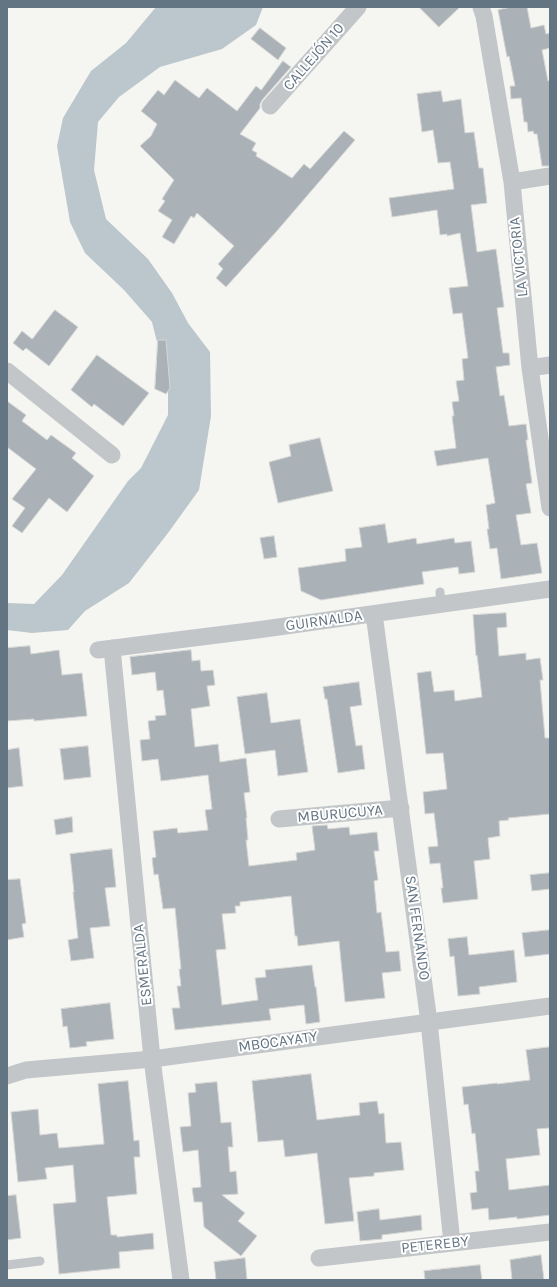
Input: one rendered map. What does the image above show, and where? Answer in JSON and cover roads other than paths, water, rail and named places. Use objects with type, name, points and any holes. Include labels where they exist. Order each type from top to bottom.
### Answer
[{"type":"street","name":"CALLEJÓN 10","points":[[270,106],[358,7]]},
{"type":"street","name":"LA VICTORIA","points":[[481,7],[484,16],[512,182],[530,368],[550,508]]},
{"type":"street","points":[[512,182],[550,176]]},
{"type":"street","points":[[530,368],[550,365]]},
{"type":"street","points":[[7,371],[112,455]]},
{"type":"street","name":"GUIRNALDA","points":[[105,649],[374,614],[440,598],[550,590]]},
{"type":"street","name":"SAN FERNANDO","points":[[374,614],[429,1022],[452,1243]]},
{"type":"street","name":"ESMERALDA","points":[[105,649],[152,1059],[181,1280]]},
{"type":"street","name":"MBURUCUYA","points":[[279,819],[401,808]]},
{"type":"street","name":"MBOCAYATY","points":[[7,1076],[26,1070],[152,1059],[550,1006]]},
{"type":"street","name":"PETEREBY","points":[[319,1258],[550,1232]]},
{"type":"lane","points":[[7,1265],[40,1261]]}]
